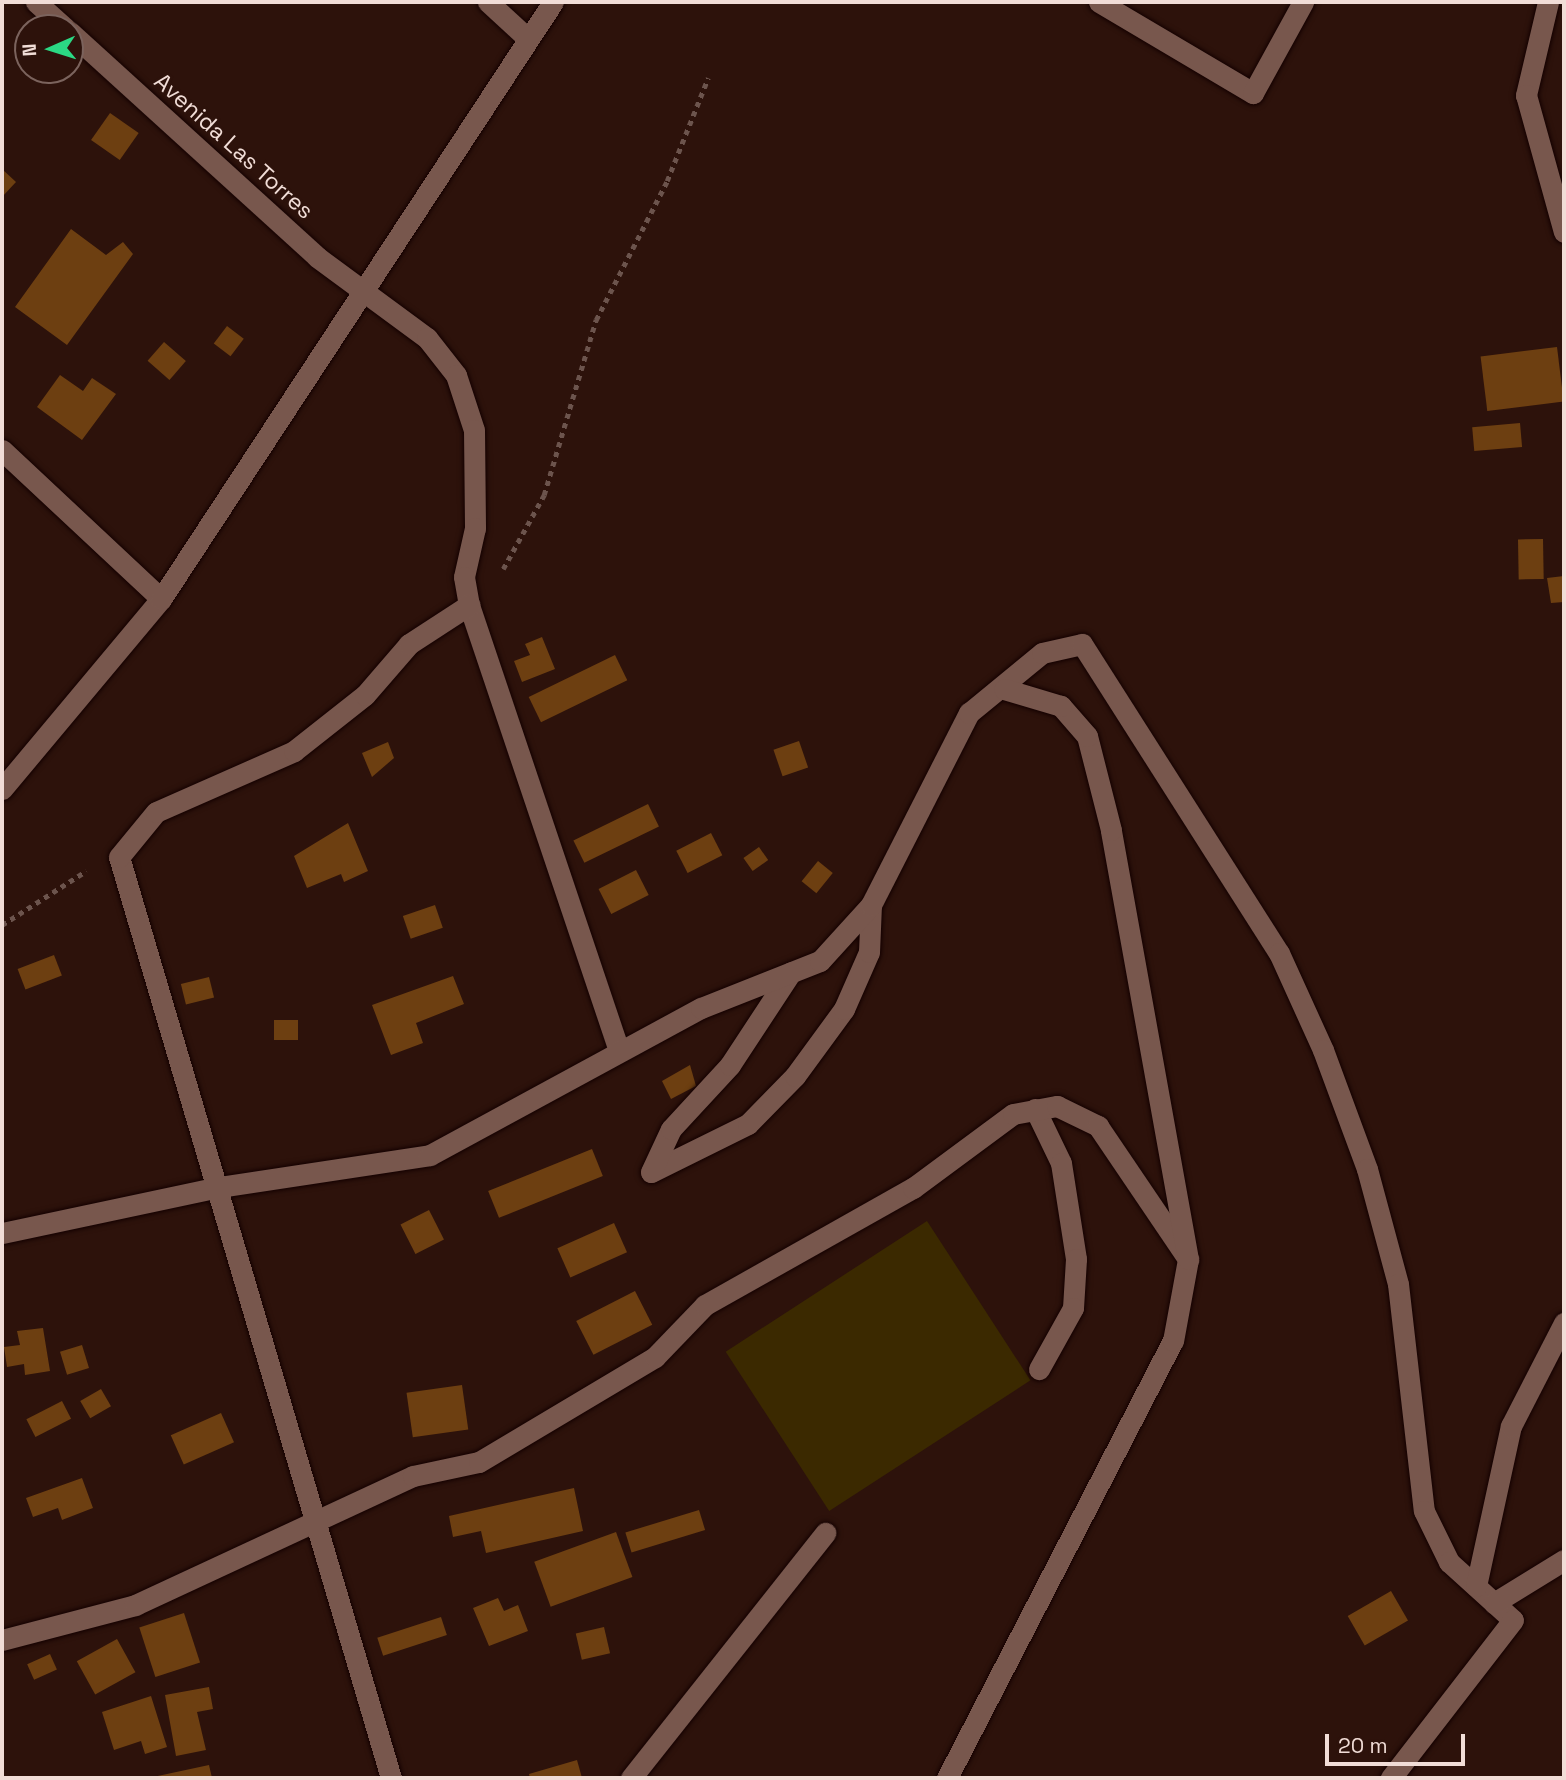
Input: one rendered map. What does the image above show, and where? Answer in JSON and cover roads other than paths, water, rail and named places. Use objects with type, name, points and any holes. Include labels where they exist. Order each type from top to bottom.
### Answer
[{"type":"street","points":[[36,2],[49,14]]},
{"type":"street","points":[[488,2],[526,37]]},
{"type":"street","points":[[2,789],[161,599],[364,297],[526,37],[553,2]]},
{"type":"street","points":[[1099,2],[1253,93],[1303,2]]},
{"type":"street","points":[[1548,2],[1527,95],[1564,232]]},
{"type":"street","name":"Avenida Las Torres","points":[[84,45],[364,297],[427,338],[456,375],[474,430],[475,528],[464,577],[470,605],[619,1049]]},
{"type":"street","points":[[2,450],[161,599]]},
{"type":"street","points":[[391,1778],[219,1187],[119,857],[156,812],[294,751],[365,695],[409,644],[470,605]]},
{"type":"street","points":[[2,1233],[219,1187],[430,1155],[619,1049],[820,961],[871,905],[969,713],[1004,689],[1042,653],[1082,644],[1279,953],[1367,1168],[1398,1284],[1424,1511],[1449,1562],[1513,1620],[1391,1778]]},
{"type":"street","points":[[947,1778],[1173,1341],[1188,1259],[1111,830],[1087,736],[1060,706],[1004,689]]},
{"type":"street","points":[[791,972],[730,1065],[671,1129],[651,1171],[748,1124],[795,1076],[844,1009],[869,952],[871,905]]},
{"type":"street","points":[[2,1640],[135,1605],[413,1476],[480,1462],[655,1357],[705,1305],[913,1188],[1013,1114],[1057,1106],[1098,1126],[1188,1259]]},
{"type":"street","points":[[1035,1110],[1061,1163],[1076,1259],[1073,1308],[1039,1369]]},
{"type":"street","points":[[1476,1586],[1511,1426],[1564,1323]]},
{"type":"street","points":[[631,1778],[825,1533]]},
{"type":"street","points":[[1494,1604],[1564,1560]]}]
